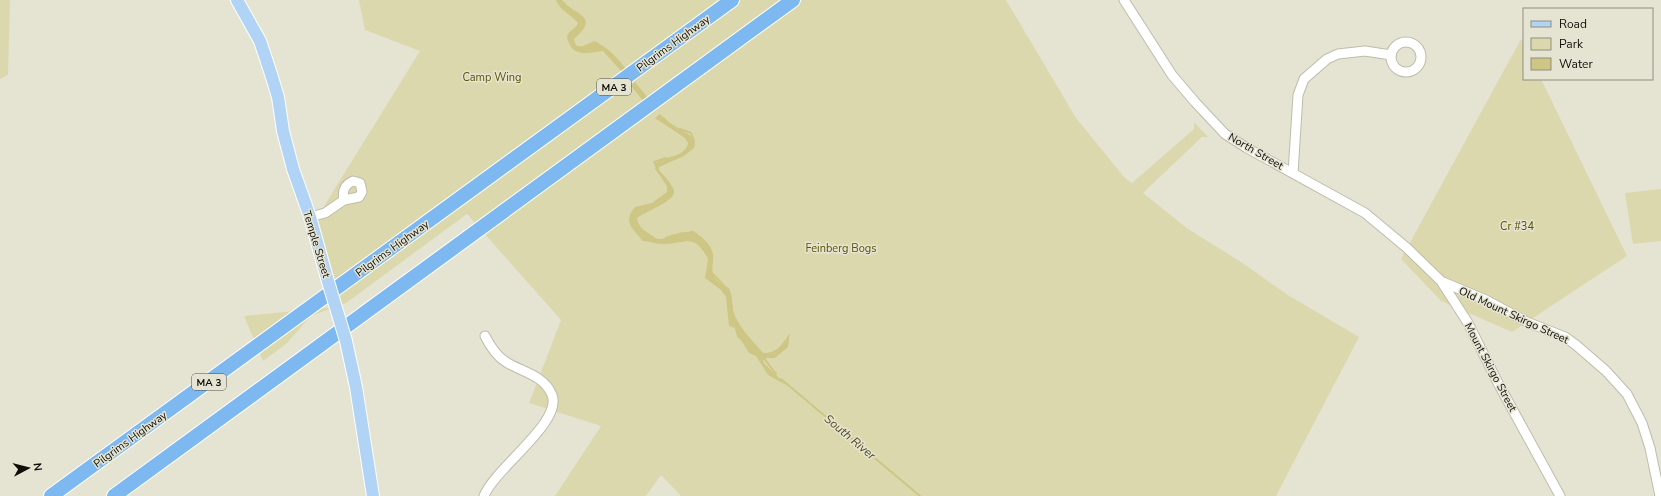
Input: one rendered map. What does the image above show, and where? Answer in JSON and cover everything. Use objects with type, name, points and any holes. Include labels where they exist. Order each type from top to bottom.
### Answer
[{"type":"highway","name":"Pilgrims Highway","points":[[51,496],[732,0]]},
{"type":"highway","points":[[114,496],[793,0]]},
{"type":"main road","name":"Temple Street","points":[[238,0],[260,41],[278,97],[283,131],[293,169],[310,217],[346,341],[356,387],[373,496]]},
{"type":"street","name":"North Street","points":[[1124,0],[1172,75],[1217,126],[1232,139],[1247,148],[1365,213],[1407,248]]},
{"type":"street","points":[[1293,173],[1298,95],[1304,80],[1327,59],[1338,54],[1365,51],[1391,55]]},
{"type":"street","points":[[310,217],[325,213],[344,200]]},
{"type":"street","name":"Mount Skirgo Street","points":[[1407,248],[1441,281],[1471,328],[1498,383],[1560,496]]},
{"type":"street","name":"Old Mount Skirgo Street","points":[[1441,281],[1486,300],[1527,322],[1565,337],[1576,344],[1606,370],[1627,394],[1642,423],[1650,448],[1660,496]]},
{"type":"street","points":[[484,496],[500,472],[542,428],[552,413],[554,400],[545,384],[534,375],[500,358],[492,349],[485,336]]},
{"type":"green space","points":[[0,0],[10,0],[8,75],[0,79]]},
{"type":"green space","name":"Feinberg Bogs","points":[[359,0],[1006,0],[1076,118],[1125,178],[1132,183],[1194,129],[1194,122],[1208,137],[1202,137],[1143,193],[1188,229],[1238,260],[1288,295],[1359,337],[1276,496],[681,496],[661,475],[646,496],[555,496],[601,426],[529,403],[561,320],[467,214],[346,303],[336,307],[308,232],[420,51],[365,30]]},
{"type":"green space","name":"Cr #34","points":[[1521,39],[1523,42],[1523,80],[1541,80],[1627,256],[1512,332],[1441,301],[1401,259]]},
{"type":"green space","points":[[1661,189],[1661,241],[1633,244],[1625,193]]},
{"type":"green space","points":[[335,307],[311,316],[286,344],[263,361],[244,316]]},
{"type":"water","points":[[556,0],[562,0],[583,16],[585,20],[585,25],[582,31],[574,39],[577,46],[582,46],[595,41],[612,53],[626,69],[621,71],[603,51],[584,53],[575,51],[567,38],[567,35],[576,27],[578,23],[560,7]]},
{"type":"water","points":[[635,82],[648,98],[644,102],[631,86]]},
{"type":"water","points":[[660,114],[670,123],[691,136],[695,143],[694,148],[684,156],[659,167],[659,170],[672,185],[674,191],[673,195],[670,199],[637,218],[639,225],[657,239],[687,232],[696,234],[708,243],[713,255],[712,269],[714,277],[720,283],[729,288],[733,310],[738,322],[763,353],[776,350],[790,333],[788,347],[775,358],[767,358],[763,360],[764,363],[786,385],[768,375],[756,356],[749,353],[741,340],[737,337],[735,328],[729,326],[726,297],[721,290],[705,278],[708,259],[703,250],[693,242],[688,241],[670,244],[656,244],[643,241],[630,225],[629,217],[635,207],[652,203],[667,192],[667,186],[655,169],[656,163],[679,154],[686,148],[688,143],[685,138],[655,118]]},
{"type":"waterway","name":"South River","points":[[680,129],[691,133],[693,142]]},
{"type":"waterway","name":"South River","points":[[656,166],[654,162],[666,158]]},
{"type":"waterway","name":"South River","points":[[687,233],[693,232],[701,238]]},
{"type":"waterway","name":"South River","points":[[666,238],[675,235]]},
{"type":"waterway","name":"South River","points":[[713,274],[726,288]]},
{"type":"waterway","name":"South River","points":[[730,293],[732,308]]},
{"type":"waterway","name":"South River","points":[[763,357],[776,374]]},
{"type":"waterway","name":"South River","points":[[781,379],[920,496]]},
{"type":"park label","name":"Camp Wing","points":[[492,77]]}]
